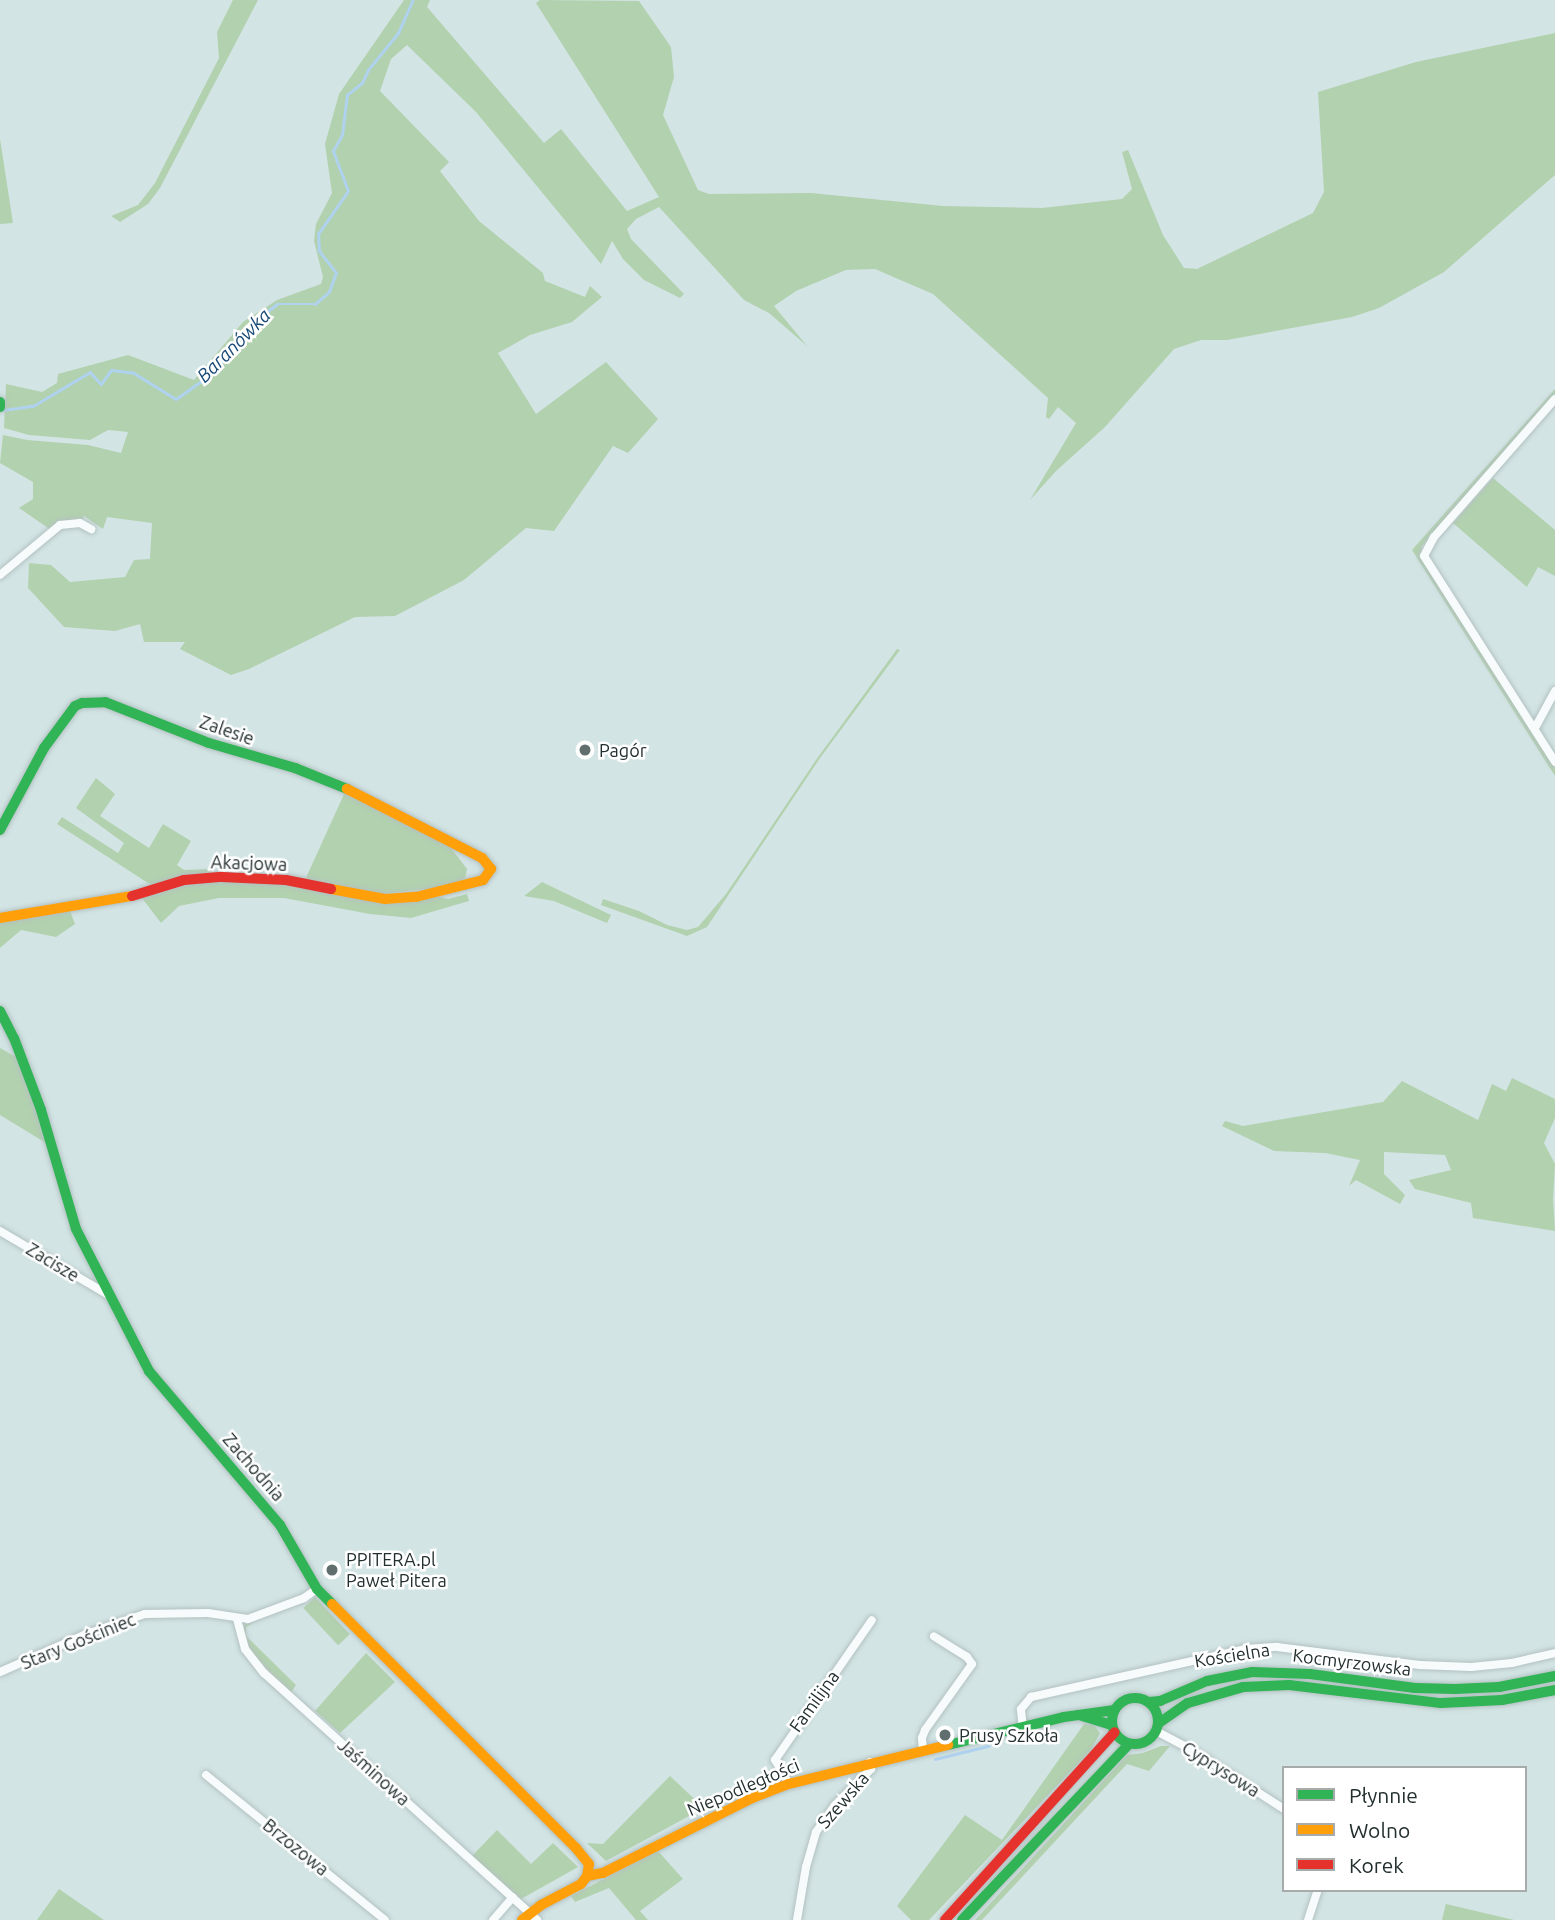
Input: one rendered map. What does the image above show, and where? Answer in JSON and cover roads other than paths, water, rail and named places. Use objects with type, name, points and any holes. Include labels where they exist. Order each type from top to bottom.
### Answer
[{"type":"street","points":[[1555,399],[1434,537],[1424,552],[1427,565],[1555,762]]},
{"type":"street","points":[[0,575],[60,525],[80,523],[91,529]]},
{"type":"street","points":[[1535,729],[1555,691]]},
{"type":"street","name":"Zalesie","points":[[0,830],[44,748],[75,706],[105,702],[209,743],[295,768],[346,788],[482,858],[491,869]]},
{"type":"street","name":"Akacjowa","points":[[0,918],[140,895],[184,880],[222,877],[286,880],[385,899],[416,897],[484,880],[491,869]]},
{"type":"street","name":"Zachodnia","points":[[0,1011],[14,1038],[41,1110],[76,1229],[107,1294],[149,1371],[280,1525],[317,1589],[576,1848],[589,1864],[587,1876]]},
{"type":"street","name":"Zacisze","points":[[0,1231],[107,1294]]},
{"type":"street","name":"Stary Gościniec","points":[[0,1672],[92,1632],[145,1614],[208,1613],[237,1619],[259,1615],[304,1598],[317,1589]]},
{"type":"street","name":"Jaśminowa","points":[[237,1619],[245,1649],[264,1673],[513,1897],[530,1918]]},
{"type":"street","name":"Familijna","points":[[789,1784],[775,1760],[872,1620]]},
{"type":"street","points":[[923,1750],[922,1738],[925,1730],[972,1664],[967,1657],[934,1636]]},
{"type":"street","name":"Kościelna","points":[[1023,1729],[1021,1709],[1031,1697],[1244,1649],[1277,1647],[1420,1665],[1471,1667],[1512,1663],[1555,1653]]},
{"type":"street","name":"Kocmyrzowska","points":[[1149,1702],[1160,1701],[1207,1681],[1252,1672],[1289,1672],[1415,1688],[1455,1689],[1499,1687],[1555,1676]]},
{"type":"street","name":"Kocmyrzowska","points":[[1158,1727],[1188,1703],[1243,1687],[1289,1685],[1441,1703],[1502,1699],[1555,1690]]},
{"type":"street","points":[[945,1920],[1113,1729],[1115,1710],[1121,1703],[1132,1698],[1149,1702],[1156,1711],[1158,1727],[1145,1742],[1129,1744],[962,1920]]},
{"type":"street","name":"Niepodległości","points":[[530,1918],[582,1884],[587,1876],[603,1873],[752,1798],[789,1784],[870,1762],[1079,1715],[1115,1710]]},
{"type":"street","points":[[1079,1715],[1113,1729],[1129,1744]]},
{"type":"street","name":"Cyprysowa","points":[[1158,1727],[1282,1808]]},
{"type":"street","name":"Szewska","points":[[797,1920],[810,1848],[816,1832],[835,1805],[871,1769],[870,1762]]},
{"type":"street","name":"Brzozowa","points":[[206,1775],[385,1920]]},
{"type":"street","points":[[1308,1920],[1317,1892]]},
{"type":"street","points":[[493,1920],[513,1897]]},
{"type":"waterway","name":"Baranówka","points":[[3,410],[33,406],[90,372],[101,384],[111,370],[134,373],[176,399],[214,372],[252,323],[277,304],[315,304],[329,292],[336,273],[319,251],[318,234],[348,191],[333,151],[342,135],[347,95],[362,83],[368,70],[398,33],[413,0]]},
{"type":"waterway","points":[[935,1759],[988,1746]]},
{"type":"place","name":"Pagór","points":[[585,750]]},
{"type":"place","name":"PPITERA.pl Paweł Pitera","points":[[332,1570]]},
{"type":"place","name":"Prusy Szkoła","points":[[945,1735]]}]
